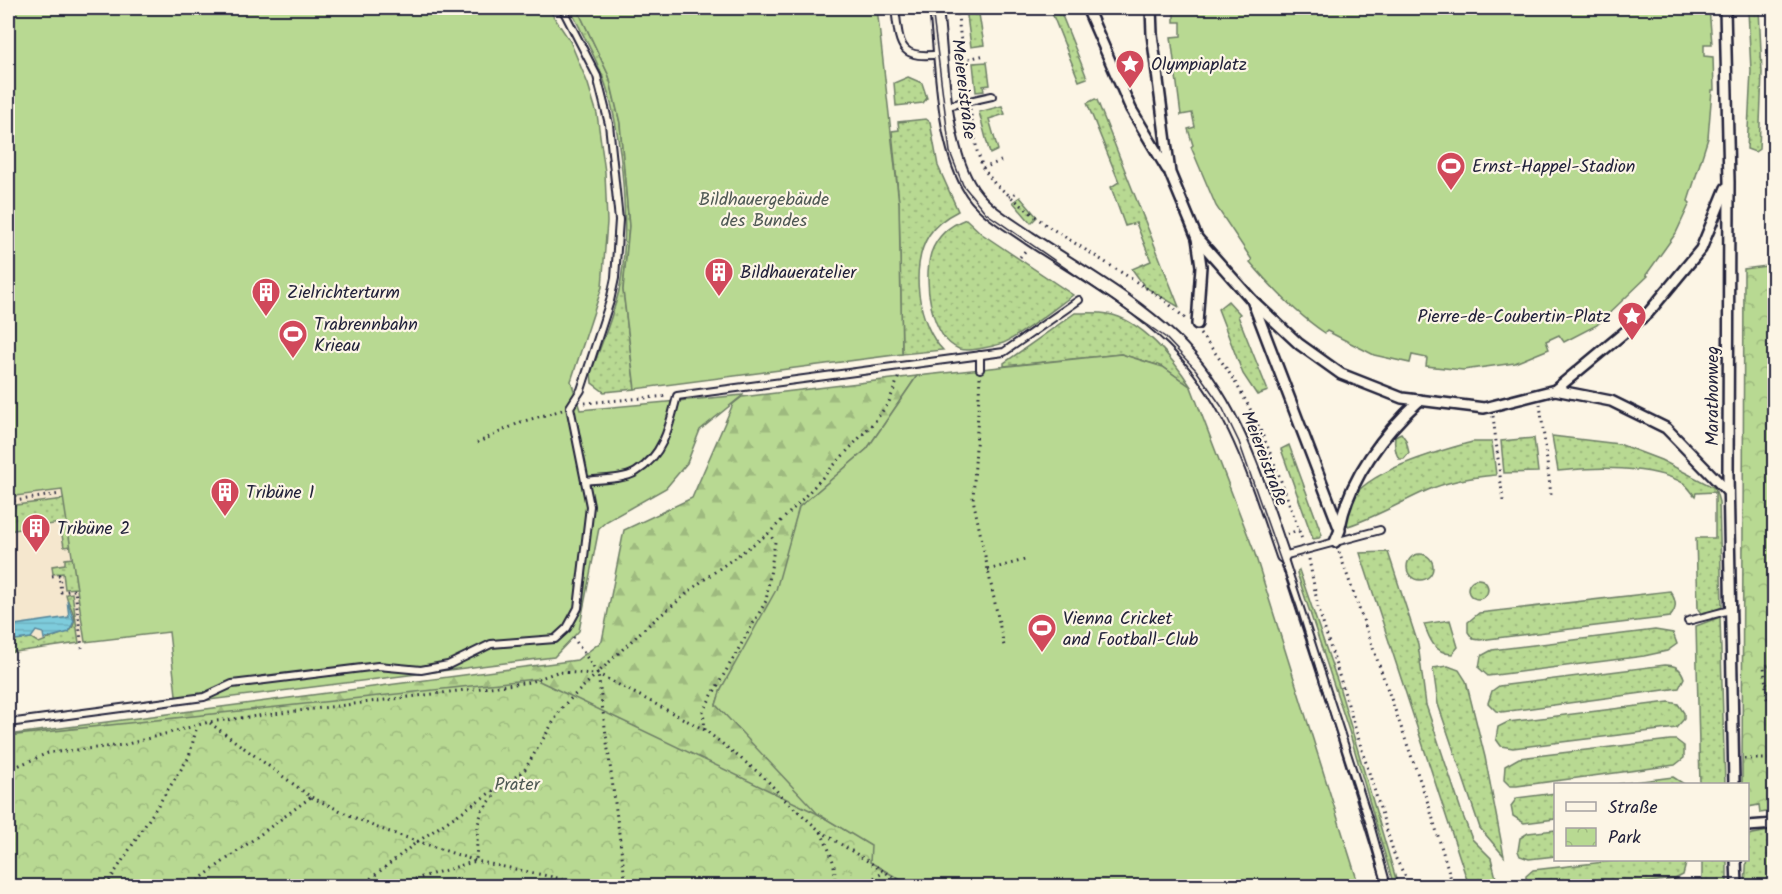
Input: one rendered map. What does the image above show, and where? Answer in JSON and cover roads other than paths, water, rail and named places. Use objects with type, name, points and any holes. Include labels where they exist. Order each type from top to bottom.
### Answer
[{"type":"street","name":"Meiereistraße","points":[[936,8],[952,142],[959,167],[980,201],[1148,319],[1179,346],[1210,382],[1239,433],[1283,556]]},
{"type":"street","points":[[1087,8],[1131,109],[1170,173],[1197,238],[1201,266],[1194,325]]},
{"type":"street","points":[[1151,8],[1152,34],[1170,173]]},
{"type":"street","name":"Marathonweg","points":[[1725,8],[1729,182],[1728,492],[1734,783]]},
{"type":"street","points":[[1555,390],[1656,303],[1701,249],[1729,182]]},
{"type":"street","points":[[1197,238],[1252,300],[1299,344],[1341,374],[1402,398],[1484,408],[1555,390],[1611,401],[1666,428],[1728,492]]},
{"type":"street","points":[[1252,300],[1340,530]]},
{"type":"street","points":[[1335,542],[1344,508],[1370,458],[1398,420],[1420,400]]},
{"type":"street","points":[[1749,826],[1774,824]]},
{"type":"street","points":[[1736,861],[1737,886]]},
{"type":"lane","points":[[8,723],[204,697],[232,684],[378,666],[421,670],[448,665],[491,644],[555,639],[567,628],[578,608],[590,506],[570,407],[581,390],[610,301],[615,278],[619,220],[609,124],[597,76],[562,8]]},
{"type":"lane","points":[[895,8],[900,41],[907,52],[922,57],[942,54]]},
{"type":"lane","points":[[947,106],[992,96]]},
{"type":"lane","points":[[585,481],[635,472],[651,458],[658,451],[669,429],[677,396],[1004,352],[1079,300]]},
{"type":"lane","points":[[980,355],[980,369]]},
{"type":"lane","points":[[1283,556],[1380,530]]},
{"type":"lane","name":"Meiereistraße","points":[[1283,556],[1369,821],[1387,886]]},
{"type":"lane","points":[[1688,621],[1730,610]]},
{"type":"water","points":[[67,600],[74,621],[69,632],[44,639],[43,633],[36,631],[31,638],[8,641],[8,626],[69,617]]},
{"type":"tram line","points":[[932,8],[950,152],[963,185],[986,213],[1165,337],[1196,370],[1222,407],[1239,442],[1297,607],[1383,886]]},
{"type":"place","name":"Olympiaplatz","points":[[1130,90]]},
{"type":"place","name":"Ernst-Happel-Stadion","points":[[1451,192]]},
{"type":"place","name":"Bildhaueratelier","points":[[719,298]]},
{"type":"place","name":"Zielrichterturm","points":[[266,318]]},
{"type":"place","name":"Pierre-de-Coubertin-Platz","points":[[1632,342]]},
{"type":"place","name":"Trabrennbahn Krieau","points":[[293,360]]},
{"type":"place","name":"Tribüne 1","points":[[225,518]]},
{"type":"place","name":"Tribüne 2","points":[[36,554]]},
{"type":"place","name":"Vienna Cricket and Football-Club","points":[[1042,654]]},
{"type":"park label","name":"Bildhauergebäude des Bundes","points":[[764,209]]},
{"type":"park label","name":"Prater","points":[[517,784]]}]
